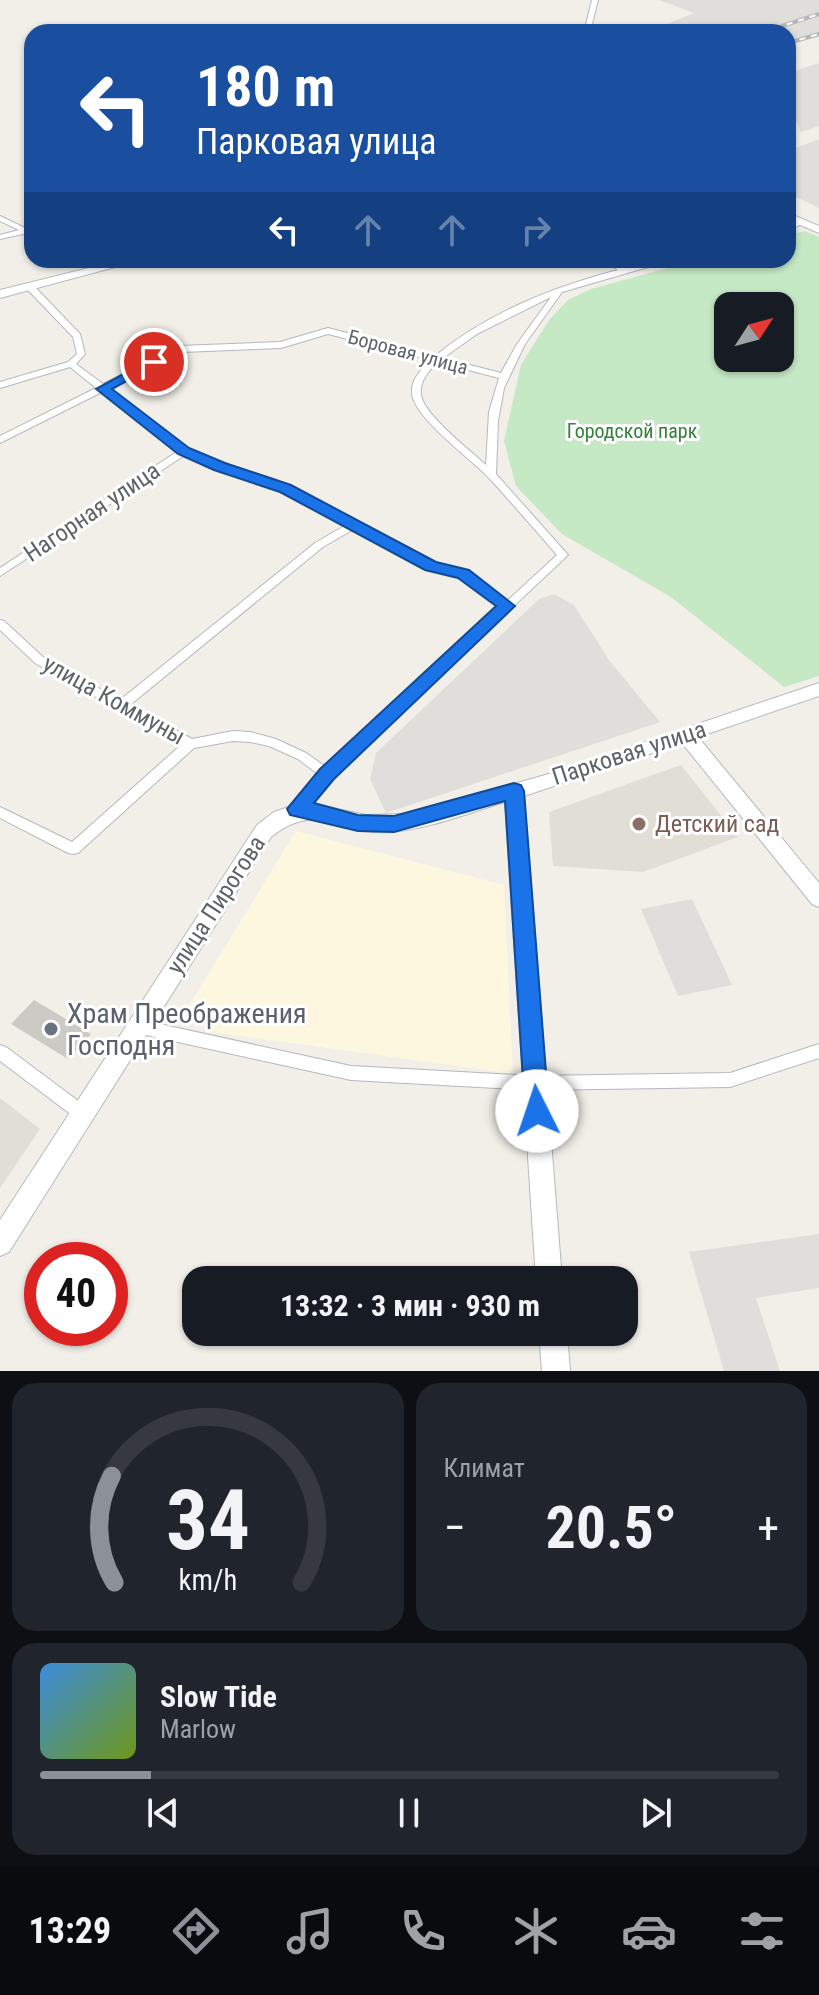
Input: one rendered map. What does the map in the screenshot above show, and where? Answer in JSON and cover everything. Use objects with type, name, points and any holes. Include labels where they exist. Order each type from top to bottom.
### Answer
[{"type":"street","points":[[589,24],[595,0]]},
{"type":"street","points":[[0,218],[24,228]]},
{"type":"street","points":[[796,225],[819,230]]},
{"type":"street","points":[[0,237],[24,231]]},
{"type":"street","points":[[0,294],[85,268]]},
{"type":"street","points":[[620,268],[625,271]]},
{"type":"street","points":[[491,474],[421,407],[415,392],[419,375],[433,360],[495,320],[560,290],[637,268]]},
{"type":"street","points":[[0,385],[71,364],[81,354],[77,336],[30,287]]},
{"type":"street","points":[[491,474],[495,407],[503,376],[560,290]]},
{"type":"street","name":"Боровая улица","points":[[0,440],[180,349],[281,345],[328,331],[503,376]]},
{"type":"street","points":[[71,364],[184,451],[219,467],[286,488],[431,566],[463,574],[506,606]]},
{"type":"street","name":"Нагорная улица","points":[[0,573],[184,451]]},
{"type":"street","name":"улица Пирогова","points":[[0,1243],[264,831],[275,819],[297,809],[327,774],[563,555],[491,474]]},
{"type":"street","points":[[121,706],[319,545],[353,525]]},
{"type":"street","name":"улица Коммуны","points":[[0,624],[39,660],[190,744],[233,736],[250,737],[302,756],[327,774]]},
{"type":"street","name":"Парковая улица","points":[[297,809],[358,823],[394,824],[514,791],[819,689]]},
{"type":"street","points":[[685,734],[819,898]]},
{"type":"street","points":[[0,812],[73,849],[190,744]]},
{"type":"street","points":[[514,791],[548,1266]]},
{"type":"street","points":[[137,1026],[351,1073],[535,1083],[730,1080],[819,1051]]},
{"type":"street","points":[[0,1052],[83,1114]]},
{"type":"street","points":[[554,1346],[556,1371]]},
{"type":"shaded area","points":[[659,0],[819,0],[819,37],[796,43],[796,24],[667,24],[694,13]]},
{"type":"shaded area","points":[[819,63],[819,126],[801,132],[796,122],[796,70]]},
{"type":"shaded area","points":[[819,139],[819,208],[796,197],[796,148]]},
{"type":"shaded area","points":[[554,594],[574,605],[609,660],[660,722],[386,813],[370,779],[376,753],[539,599]]},
{"type":"shaded area","name":"Детский сад","points":[[681,765],[738,837],[643,872],[553,866],[549,812]]},
{"type":"shaded area","points":[[296,831],[504,885],[513,1074],[220,1033],[182,1017]]},
{"type":"shaded area","points":[[692,899],[732,985],[678,996],[641,909]]},
{"type":"shaded area","points":[[0,1098],[40,1129],[0,1188]]},
{"type":"shaded area","points":[[819,1234],[819,1288],[756,1298],[780,1371],[724,1371],[689,1252]]},
{"type":"green space","name":"Городской парк","points":[[805,231],[819,237],[819,676],[784,687],[671,597],[562,534],[516,486],[504,441],[521,365],[549,320],[568,300],[591,289],[668,268],[796,268],[796,233]]},
{"type":"building","name":"Храм Преображения Господня","points":[[34,1000],[91,1034],[68,1059],[11,1024]]},
{"type":"railway","points":[[788,24],[819,14]]},
{"type":"railway","points":[[796,41],[819,34]]},
{"type":"place","name":"Детский сад","points":[[639,824]]},
{"type":"place","name":"Храм Преображения Господня","points":[[51,1029]]},
{"type":"route","points":[[154,362],[103,389],[184,451],[219,467],[286,488],[431,566],[463,574],[506,606],[327,774],[297,809],[358,823],[394,824],[514,791],[537,1111]]}]
